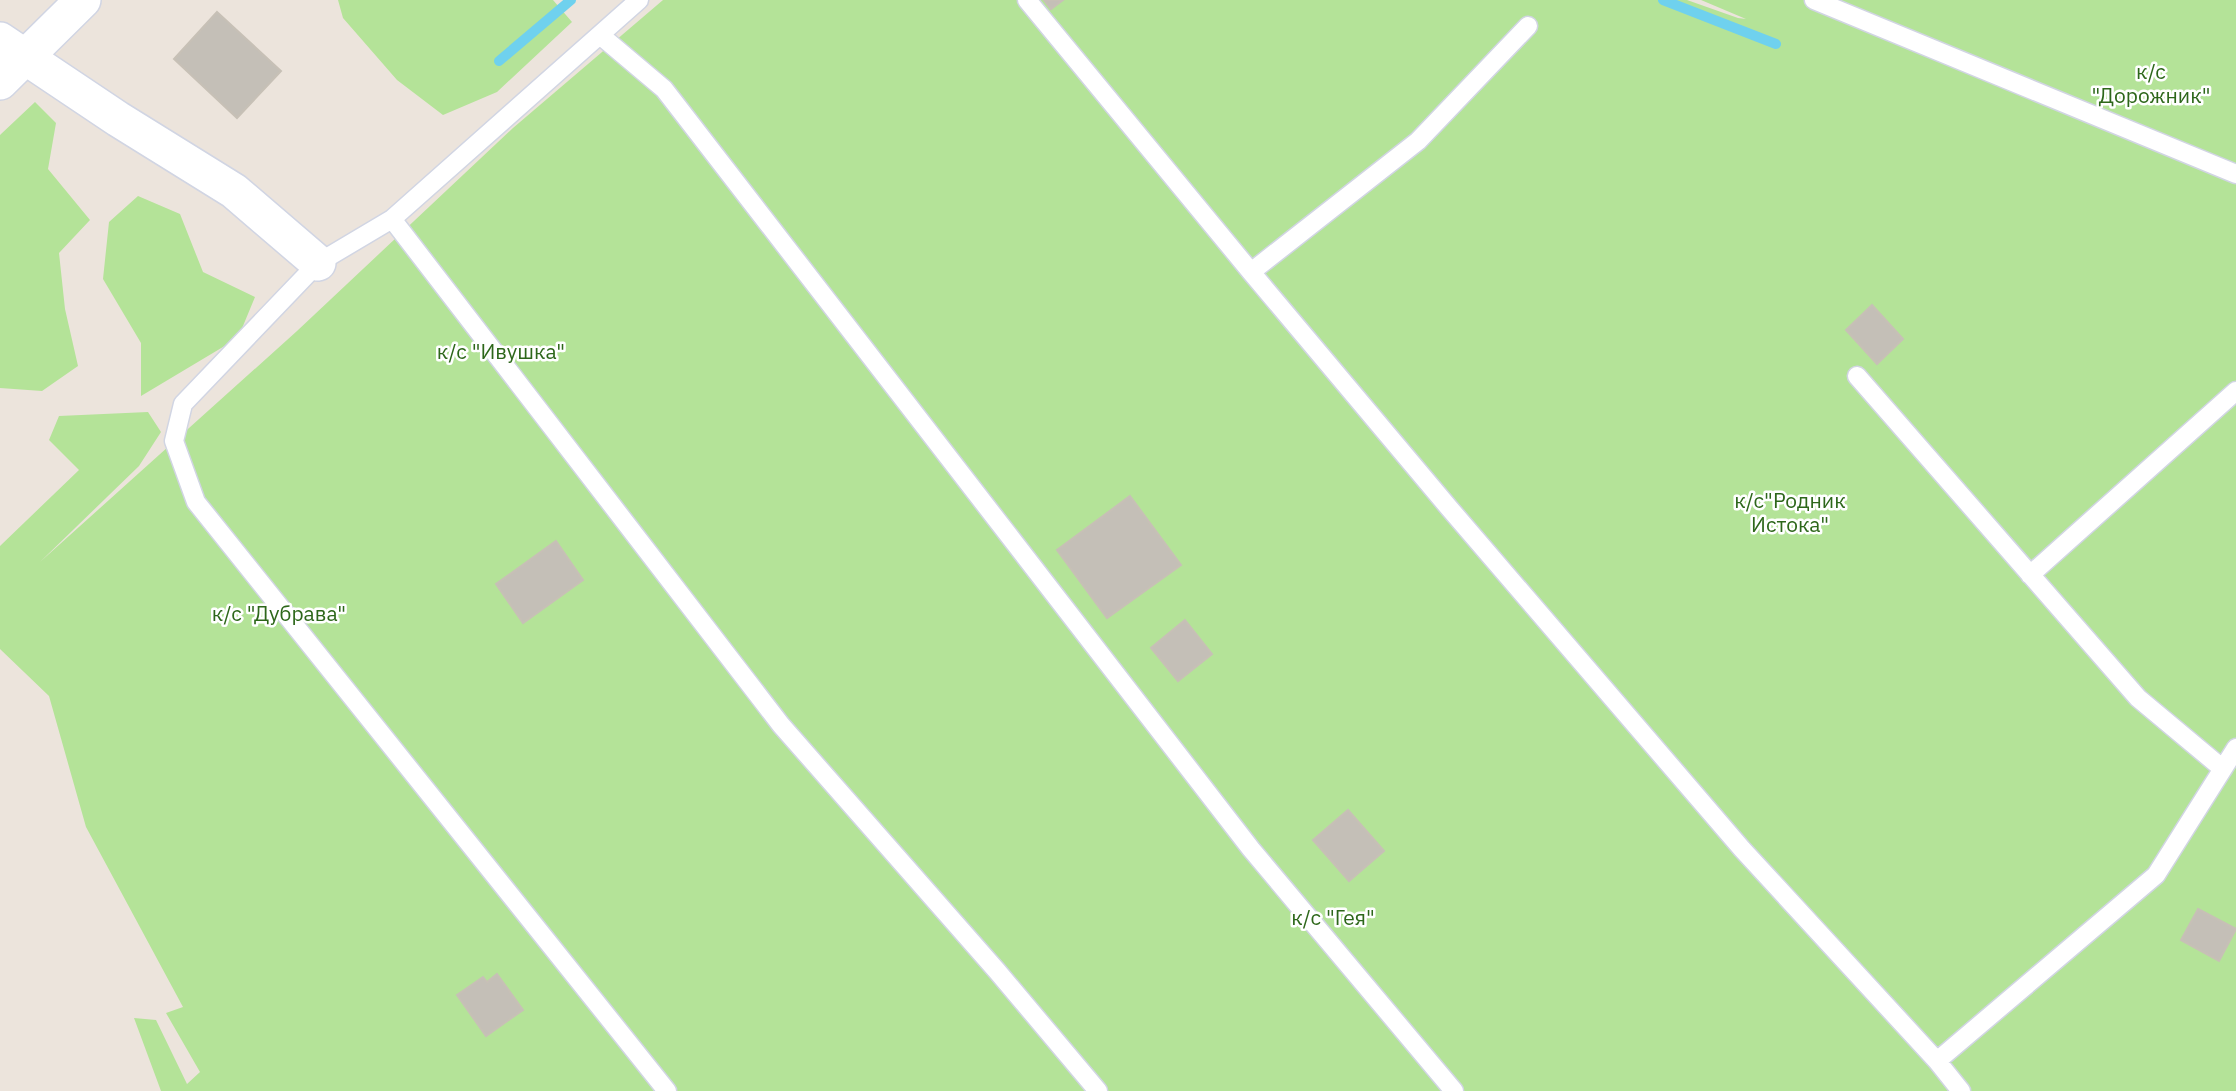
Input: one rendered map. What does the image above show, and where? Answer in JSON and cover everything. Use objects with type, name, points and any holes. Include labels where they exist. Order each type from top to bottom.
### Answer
[{"type":"street","points":[[0,82],[13,49],[83,0]]},
{"type":"street","points":[[13,49],[118,119],[234,191],[318,263]]},
{"type":"lane","points":[[639,0],[393,219],[318,263],[183,404],[174,441],[196,502],[667,1091]]},
{"type":"lane","points":[[1027,0],[1450,509],[1742,849],[1937,1061],[1961,1091]]},
{"type":"lane","points":[[1814,0],[2236,174]]},
{"type":"lane","points":[[1251,272],[1418,141],[1528,26]]},
{"type":"lane","points":[[600,35],[664,89],[1251,849],[1454,1091]]},
{"type":"lane","points":[[393,219],[781,725],[997,971],[1098,1091]]},
{"type":"lane","points":[[1857,376],[2138,698],[2223,769]]},
{"type":"lane","points":[[2030,575],[2236,391]]},
{"type":"lane","points":[[1937,1061],[2156,875],[2236,748]]},
{"type":"green space","points":[[338,0],[553,0],[572,22],[497,92],[443,115],[397,80],[343,18]]},
{"type":"green space","points":[[663,0],[1687,0],[1746,19],[1701,0],[2236,0],[2236,1091],[161,1091],[134,1018],[156,1020],[187,1084],[200,1072],[166,1013],[183,1007],[86,827],[49,696],[0,649],[0,546],[79,470],[49,440],[59,416],[148,412],[161,432],[139,466],[40,562],[297,331],[513,128]]},
{"type":"green space","points":[[35,102],[56,123],[48,169],[90,220],[59,253],[65,309],[78,366],[42,391],[0,388],[0,135]]},
{"type":"green space","points":[[138,196],[180,214],[203,272],[255,297],[238,338],[141,396],[141,343],[103,279],[109,222]]},
{"type":"building","points":[[1044,0],[1063,0],[1051,9]]},
{"type":"building","points":[[217,12],[281,71],[237,118],[174,59]]},
{"type":"building","points":[[1872,305],[1903,339],[1877,364],[1846,330]]},
{"type":"building","points":[[1130,496],[1181,565],[1107,618],[1057,550]]},
{"type":"building","points":[[556,541],[583,580],[523,623],[496,584]]},
{"type":"building","points":[[1185,620],[1212,654],[1178,681],[1151,648]]},
{"type":"building","points":[[1348,810],[1384,851],[1349,881],[1313,840]]},
{"type":"building","points":[[2198,909],[2236,929],[2219,961],[2181,940]]},
{"type":"building","points":[[497,974],[523,1010],[486,1036],[457,995],[483,977],[487,982]]},
{"type":"waterway","points":[[499,61],[571,0]]},
{"type":"waterway","points":[[1663,0],[1776,44]]},
{"type":"park label","name":"к/с \"Дорожник\"","points":[[2151,84]]},
{"type":"park label","name":"к/с \"Ивушка\"","points":[[501,352]]},
{"type":"park label","name":"к/с\"Родник Истока\"","points":[[1790,513]]},
{"type":"park label","name":"к/с \"Дубрава\"","points":[[279,614]]},
{"type":"park label","name":"к/с \"Гея\"","points":[[1333,918]]}]
